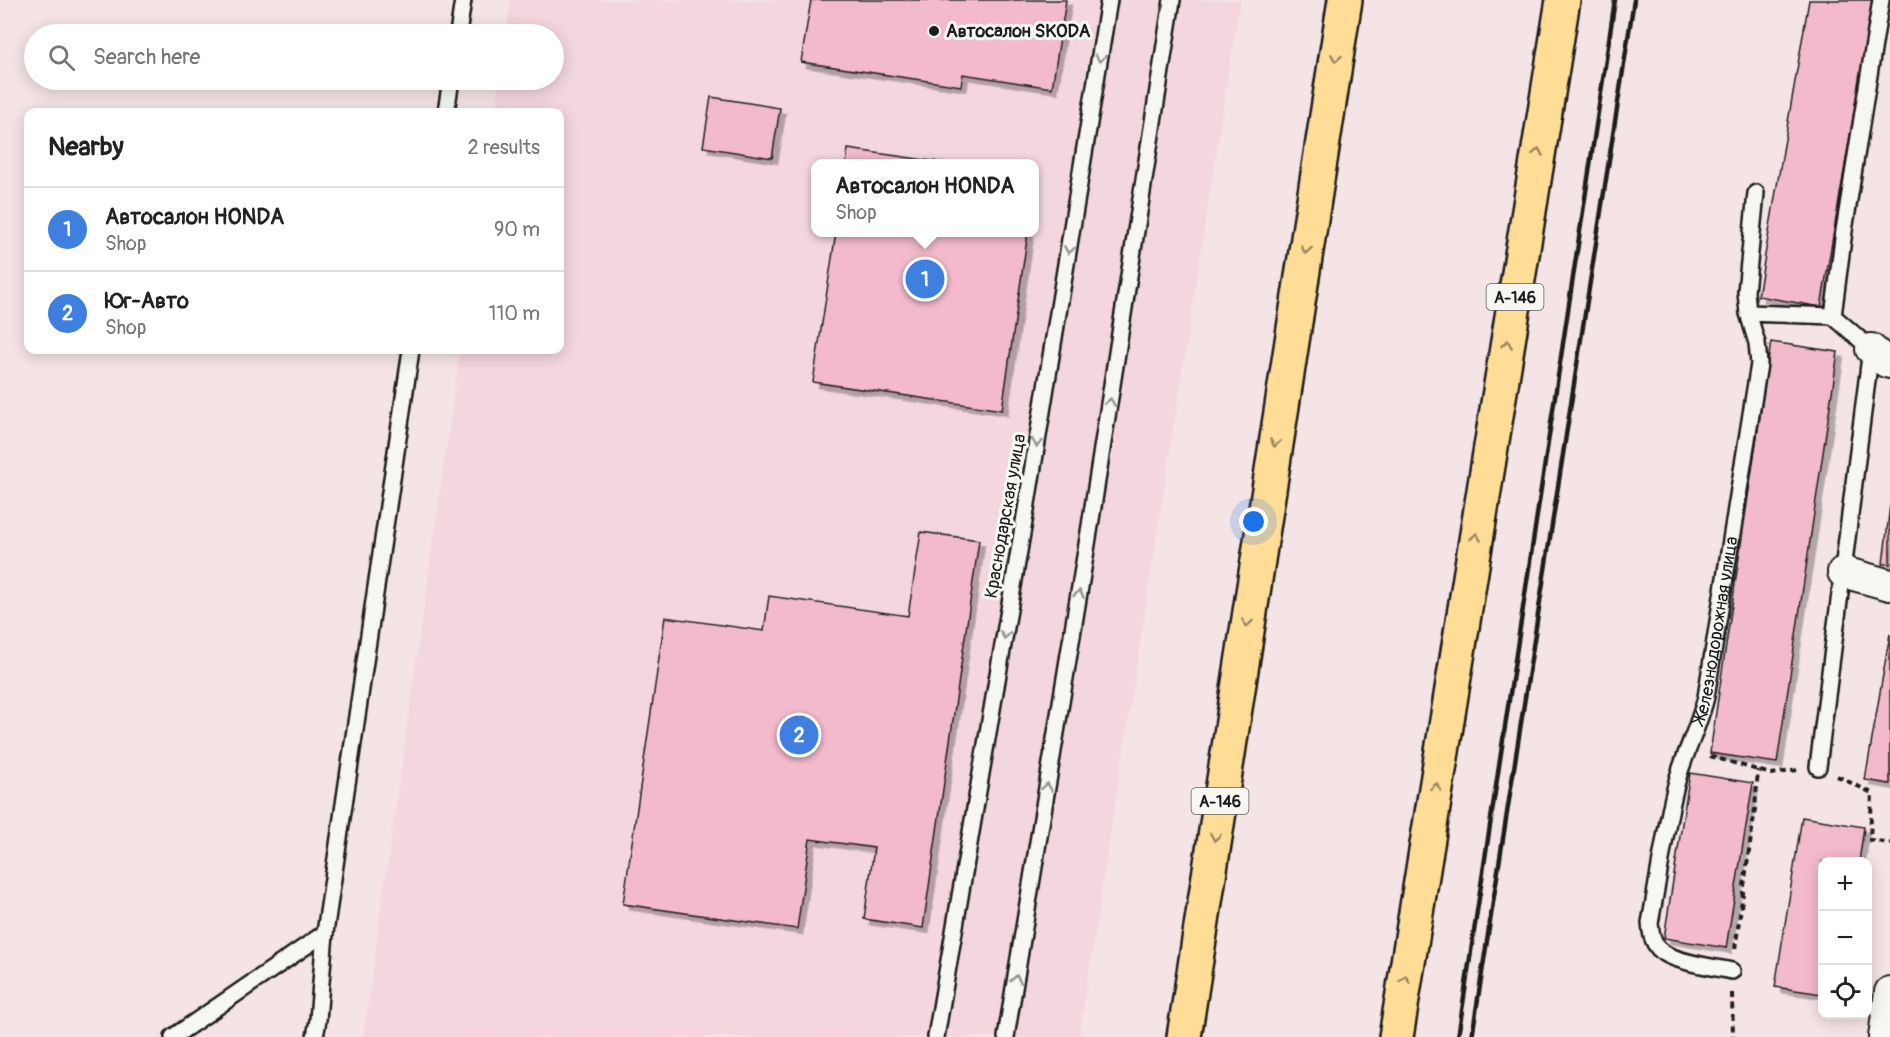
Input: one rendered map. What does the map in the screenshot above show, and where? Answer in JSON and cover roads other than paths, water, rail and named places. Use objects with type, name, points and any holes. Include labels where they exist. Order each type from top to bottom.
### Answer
[{"type":"main road","name":"А-146","points":[[1184,1037],[1345,0]]},
{"type":"main road","name":"А-146","points":[[1396,1037],[1563,0]]},
{"type":"street","points":[[1843,572],[1890,585]]},
{"type":"street","points":[[1884,1037],[1890,992]]},
{"type":"lane","points":[[459,24],[463,0]]},
{"type":"lane","name":"Краснодарская улица","points":[[936,1037],[1025,516],[1108,0]]},
{"type":"lane","points":[[1006,1037],[1090,526],[1172,0]]},
{"type":"lane","points":[[1833,316],[1844,231],[1881,0]]},
{"type":"lane","points":[[447,108],[449,90]]},
{"type":"lane","points":[[1756,193],[1746,292],[1749,313],[1833,316],[1881,356],[1843,572],[1818,766]]},
{"type":"lane","name":"Железнодорожная улица","points":[[1732,971],[1674,958],[1660,951],[1652,938],[1650,923],[1672,802],[1678,778],[1700,722],[1712,662],[1759,364],[1757,343],[1749,313]]},
{"type":"lane","points":[[315,1037],[325,933],[410,354]]},
{"type":"lane","points":[[173,1037],[325,933]]},
{"type":"railway","points":[[1458,1037],[1615,0]]},
{"type":"railway","points":[[1472,1037],[1634,0]]},
{"type":"place","name":"Автосалон SKODA","points":[[934,31]]},
{"type":"place","name":"Автосалон HONDA","points":[[925,279]]},
{"type":"place","name":"Юг-Авто","points":[[799,735]]}]
